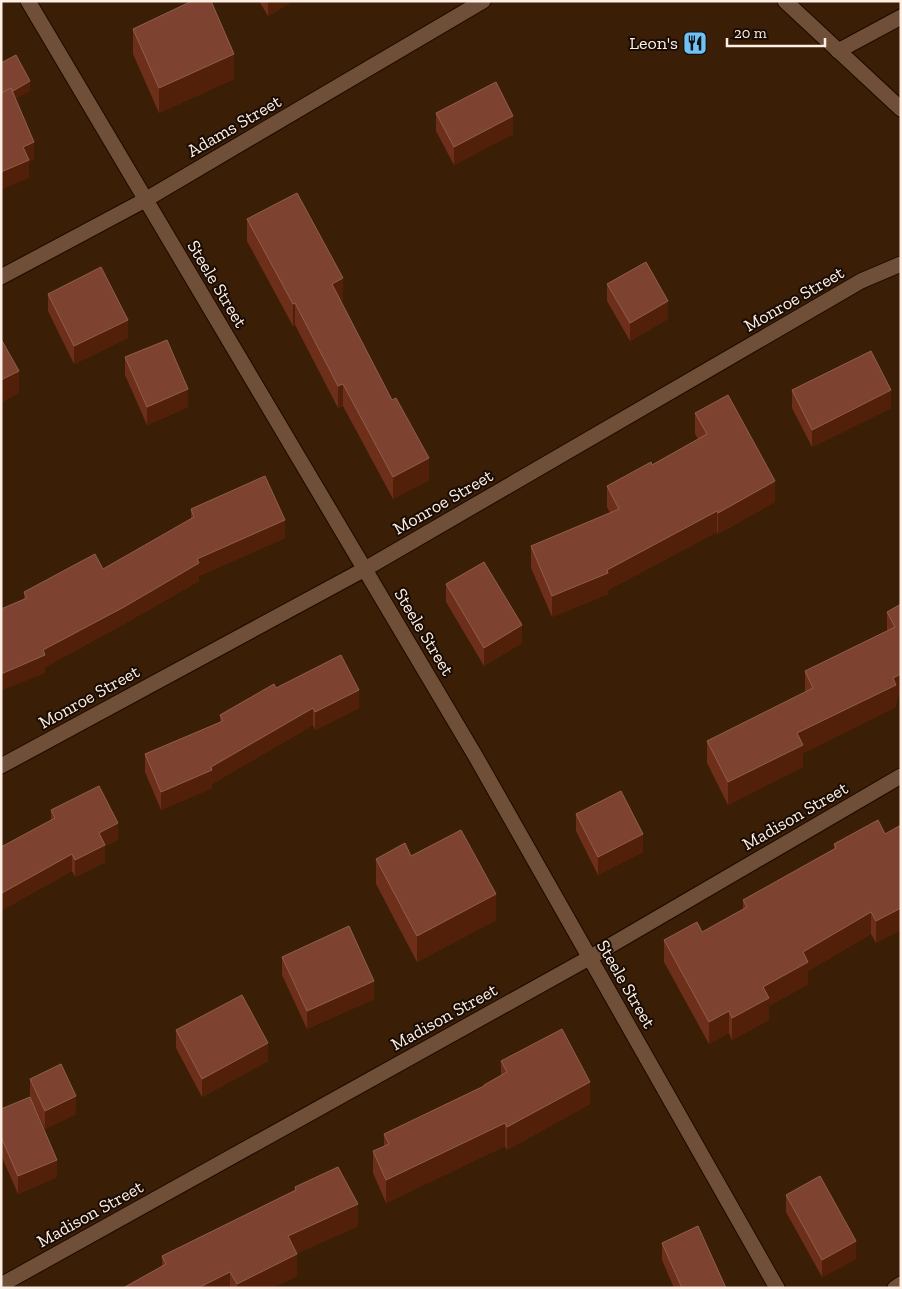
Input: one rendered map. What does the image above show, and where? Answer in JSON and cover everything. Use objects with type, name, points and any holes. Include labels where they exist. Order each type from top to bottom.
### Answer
[{"type":"street","name":"Steele Street","points":[[28,1],[476,757],[777,1288]]},
{"type":"street","name":"Adams Street","points":[[1,277],[145,200],[483,1]]},
{"type":"street","points":[[785,1],[901,109]]},
{"type":"street","points":[[838,51],[901,17]]},
{"type":"street","name":"Monroe Street","points":[[1,766],[364,569],[861,281],[901,264]]},
{"type":"street","name":"Madison Street","points":[[1,1285],[589,958],[901,776]]},
{"type":"street","points":[[895,1288],[901,1284]]},
{"type":"building","points":[[192,1],[211,1],[234,54],[159,88],[133,29]]},
{"type":"building","points":[[16,55],[30,81],[13,91],[11,88],[1,93],[1,63]]},
{"type":"building","points":[[496,82],[513,116],[454,147],[436,113]]},
{"type":"building","points":[[11,88],[34,142],[23,147],[29,160],[1,172],[1,93]]},
{"type":"building","points":[[297,193],[343,278],[332,284],[392,400],[396,398],[429,458],[393,477],[343,384],[338,386],[295,303],[293,304],[247,219]]},
{"type":"building","points":[[646,262],[668,301],[630,323],[607,284]]},
{"type":"building","points":[[101,267],[128,320],[74,346],[48,294]]},
{"type":"building","points":[[1,339],[19,371],[1,380]]},
{"type":"building","points":[[167,340],[188,389],[147,407],[125,357]]},
{"type":"building","points":[[871,351],[891,390],[812,430],[792,390]]},
{"type":"building","points":[[728,395],[775,481],[718,513],[717,511],[607,570],[608,573],[552,596],[531,546],[619,509],[607,486],[651,462],[652,465],[707,434],[695,413]]},
{"type":"building","points":[[265,476],[285,520],[197,559],[199,563],[124,607],[43,650],[45,655],[1,674],[1,609],[27,598],[24,592],[95,554],[103,569],[194,517],[191,509]]},
{"type":"building","points":[[484,562],[522,625],[484,648],[446,584]]},
{"type":"building","points":[[901,604],[901,674],[893,678],[896,685],[797,733],[803,745],[728,782],[707,741],[813,688],[805,671],[895,627],[887,612]]},
{"type":"building","points":[[341,655],[359,690],[315,712],[313,708],[211,767],[212,770],[161,792],[145,754],[223,721],[220,715],[274,684],[276,688]]},
{"type":"building","points":[[99,786],[118,823],[99,833],[105,845],[75,860],[72,854],[2,893],[1,847],[55,818],[51,810]]},
{"type":"building","points":[[621,791],[643,834],[598,857],[576,814]]},
{"type":"building","points":[[878,820],[885,834],[901,825],[901,908],[876,921],[871,912],[803,952],[808,962],[763,987],[769,998],[732,1018],[729,1011],[709,1022],[664,940],[697,922],[702,932],[747,907],[743,900],[836,848],[834,844]]},
{"type":"building","points":[[461,830],[496,894],[417,936],[376,859],[405,843],[411,856]]},
{"type":"building","points":[[349,926],[374,981],[307,1011],[282,957]]},
{"type":"building","points":[[242,995],[268,1043],[202,1079],[176,1030]]},
{"type":"building","points":[[562,1029],[590,1082],[507,1127],[505,1123],[386,1180],[373,1151],[389,1144],[384,1134],[484,1086],[507,1072],[501,1061]]},
{"type":"building","points":[[61,1064],[76,1096],[45,1111],[30,1079]]},
{"type":"building","points":[[30,1097],[57,1160],[18,1176],[1,1137],[1,1109]]},
{"type":"building","points":[[338,1167],[358,1204],[288,1236],[297,1254],[237,1284],[230,1272],[198,1288],[123,1288],[166,1264],[162,1256],[296,1190],[295,1187]]},
{"type":"building","points":[[820,1176],[856,1241],[822,1260],[786,1195]]},
{"type":"building","points":[[698,1226],[726,1288],[682,1288],[662,1243]]},
{"type":"place","name":"Leon's","points":[[695,43]]}]
